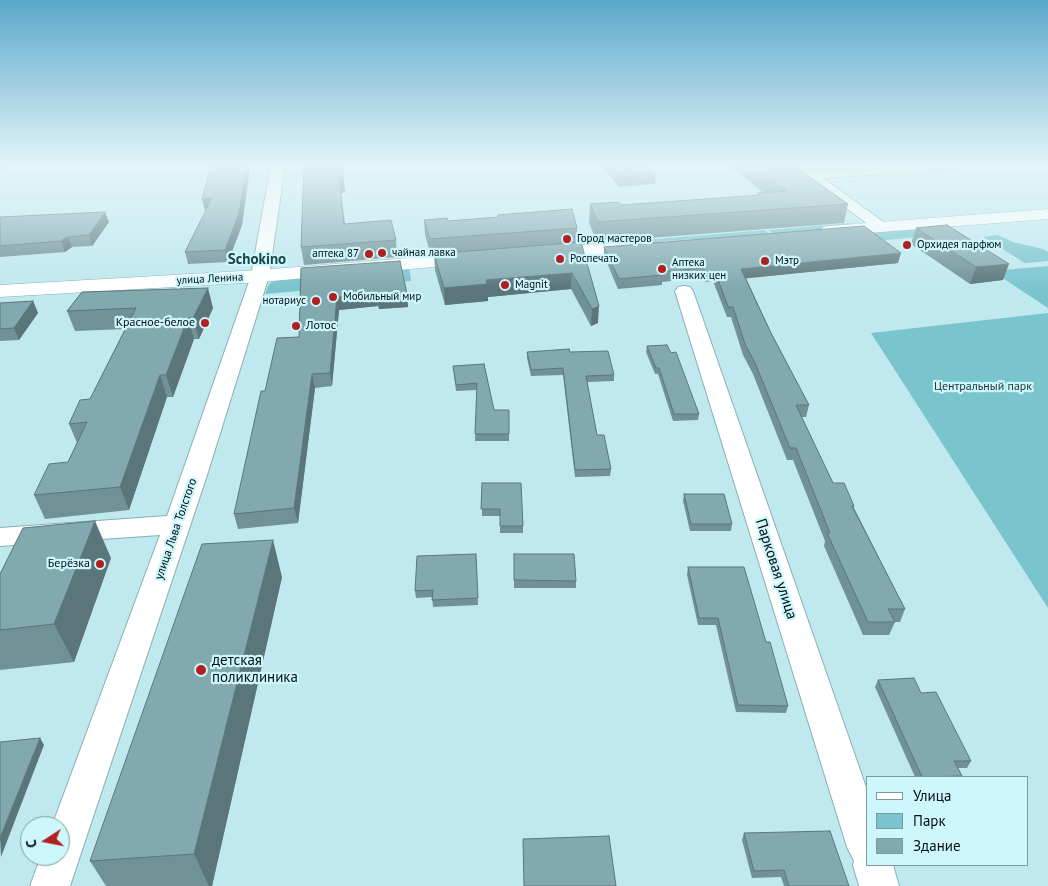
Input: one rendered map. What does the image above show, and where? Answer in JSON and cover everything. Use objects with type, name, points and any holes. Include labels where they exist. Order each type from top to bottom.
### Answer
[{"type":"street","name":"улица Льва Толстого","points":[[50,886],[177,525],[260,276],[271,206]]},
{"type":"street","points":[[853,206],[881,227]]},
{"type":"street","points":[[809,233],[1048,214]]},
{"type":"street","points":[[532,255],[656,245]]},
{"type":"street","name":"улица Ленина","points":[[0,291],[260,276],[493,258]]},
{"type":"street","name":"Парковая улица","points":[[684,291],[866,844]]},
{"type":"street","points":[[0,537],[177,525]]},
{"type":"street","points":[[872,866],[880,886]]},
{"type":"green space","points":[[849,223],[856,228],[774,235],[769,230]]},
{"type":"green space","points":[[945,224],[960,233],[845,244],[831,233]]},
{"type":"green space","points":[[765,230],[770,235],[664,241],[663,243],[648,245],[644,240]]},
{"type":"green space","points":[[998,235],[1013,242],[1043,249],[1048,252],[1048,261],[1025,263],[983,237]]},
{"type":"green space","points":[[409,266],[411,281],[265,294],[269,284],[280,277]]},
{"type":"green space","points":[[1048,266],[1048,308],[992,271]]},
{"type":"green space","name":"Центральный парк","points":[[1048,313],[1048,608],[871,333]]},
{"type":"building","points":[[208,206],[240,206],[225,250],[185,252]]},
{"type":"building","points":[[302,206],[342,206],[344,224],[391,220],[396,240],[301,247]]},
{"type":"building","points":[[591,206],[815,206],[598,222]]},
{"type":"building","points":[[572,209],[577,228],[430,239],[424,220],[447,218],[448,221]]},
{"type":"building","points":[[105,212],[89,235],[68,237],[61,241],[0,246],[0,217]]},
{"type":"building","points":[[947,225],[1009,264],[976,267],[916,228]]},
{"type":"building","points":[[864,226],[901,253],[741,269],[771,333],[809,405],[796,405],[833,483],[844,483],[854,506],[852,506],[905,609],[888,609],[895,622],[868,622],[827,533],[830,533],[796,448],[790,448],[755,363],[745,344],[733,307],[728,307],[715,271],[706,272],[703,268],[660,272],[663,275],[619,279],[604,247]]},
{"type":"building","points":[[581,242],[599,306],[592,309],[572,273],[486,280],[487,284],[444,288],[434,254]]},
{"type":"building","points":[[400,261],[407,294],[377,297],[377,294],[337,297],[330,373],[312,374],[294,508],[234,514],[261,391],[265,391],[277,338],[299,337],[301,268]]},
{"type":"building","points":[[208,288],[193,318],[188,318],[166,375],[160,375],[120,487],[34,495],[49,464],[68,462],[87,422],[69,424],[80,400],[90,399],[136,308],[67,311],[82,292]]},
{"type":"building","points":[[33,301],[14,328],[0,329],[0,303]]},
{"type":"building","points":[[667,345],[671,353],[676,352],[699,414],[674,414],[659,368],[656,368],[647,346]]},
{"type":"building","points":[[569,349],[570,352],[608,351],[614,375],[586,376],[597,435],[604,435],[611,469],[575,470],[563,368],[531,370],[527,352]]},
{"type":"building","points":[[484,364],[494,410],[509,410],[509,434],[475,434],[477,383],[456,385],[453,366]]},
{"type":"building","points":[[482,483],[521,483],[523,526],[500,526],[500,509],[481,509]]},
{"type":"building","points":[[684,494],[724,494],[732,524],[691,524]]},
{"type":"building","points":[[95,521],[54,624],[0,630],[0,574],[23,528]]},
{"type":"building","points":[[273,540],[194,854],[90,861],[202,544]]},
{"type":"building","points":[[476,554],[478,598],[432,600],[433,590],[415,591],[417,556]]},
{"type":"building","points":[[514,554],[574,554],[576,581],[514,580]]},
{"type":"building","points":[[688,567],[744,567],[766,642],[770,642],[788,706],[738,705],[718,618],[699,618]]},
{"type":"building","points":[[914,678],[921,693],[936,692],[971,761],[954,761],[962,776],[922,776],[878,680]]},
{"type":"building","points":[[40,738],[0,838],[0,742]]},
{"type":"building","points":[[830,831],[849,886],[789,886],[784,870],[754,871],[744,833]]},
{"type":"building","points":[[609,836],[616,886],[524,886],[523,839]]},
{"type":"place","name":"Город мастеров","points":[[567,239]]},
{"type":"place","name":"Орхидея парфюм","points":[[907,245]]},
{"type":"place","name":"чайная лавка","points":[[382,253]]},
{"type":"place","name":"аптека 87","points":[[369,254]]},
{"type":"place","name":"Роспечать","points":[[560,259]]},
{"type":"place","name":"Мэтр","points":[[765,261]]},
{"type":"place","name":"Аптека низких цен","points":[[662,269]]},
{"type":"place","name":"Magnit","points":[[505,285]]},
{"type":"place","name":"Мобильный мир","points":[[333,297]]},
{"type":"place","name":"нотариус","points":[[316,301]]},
{"type":"place","name":"Красное-белое","points":[[205,323]]},
{"type":"place","name":"Лотос","points":[[296,326]]},
{"type":"place","name":"Берёзка","points":[[100,564]]},
{"type":"place","name":"детская поликлиника","points":[[201,670]]},
{"type":"district","name":"Schokino","points":[[257,260]]}]
